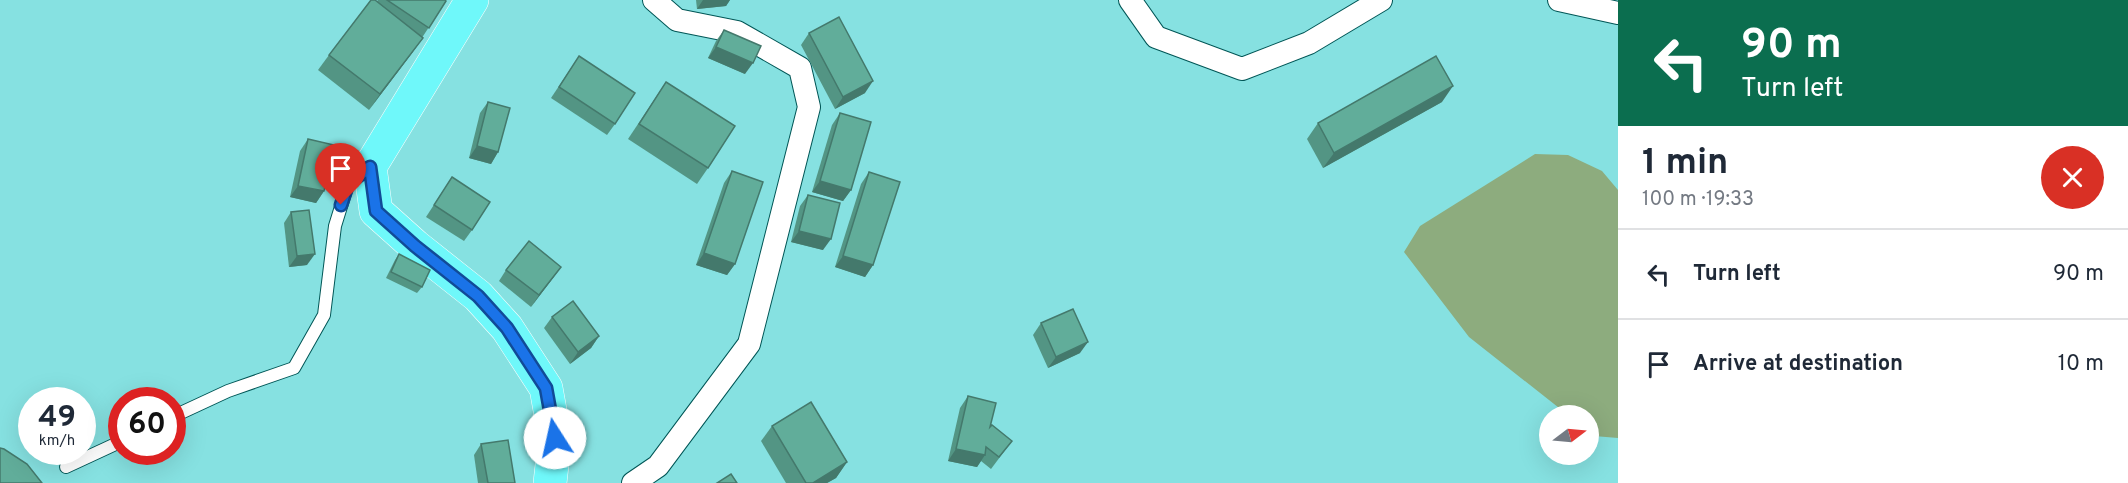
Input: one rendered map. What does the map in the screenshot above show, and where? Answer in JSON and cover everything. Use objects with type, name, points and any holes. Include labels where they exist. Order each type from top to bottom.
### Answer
[{"type":"main road","points":[[472,0],[370,167],[376,211],[415,246],[478,296],[507,328],[546,388],[555,438],[550,483]]},
{"type":"street","points":[[633,483],[658,466],[749,344],[809,107],[800,68],[737,32],[677,20],[654,0]]},
{"type":"street","points":[[1130,0],[1156,37],[1242,69],[1309,43],[1381,0]]},
{"type":"street","points":[[1559,0],[1618,13]]},
{"type":"lane","points":[[186,410],[228,391],[294,368],[324,315],[335,226],[348,184],[370,167]]},
{"type":"lane","points":[[66,467],[108,448]]},
{"type":"green space","points":[[1535,154],[1568,155],[1602,171],[1618,190],[1618,438],[1599,436],[1599,405],[1555,405],[1469,337],[1404,252],[1420,226]]},
{"type":"building","points":[[371,0],[375,0],[423,38],[380,94],[329,55]]},
{"type":"building","points":[[387,0],[445,0],[446,1],[429,28]]},
{"type":"building","points":[[839,17],[873,81],[843,97],[809,33]]},
{"type":"building","points":[[724,30],[761,46],[753,63],[716,47]]},
{"type":"building","points":[[579,56],[635,93],[615,124],[559,87]]},
{"type":"building","points":[[1436,56],[1453,86],[1334,153],[1318,123]]},
{"type":"building","points":[[666,82],[735,126],[708,168],[639,124]]},
{"type":"building","points":[[488,102],[510,108],[498,152],[477,146]]},
{"type":"building","points":[[840,113],[871,122],[851,190],[820,181]]},
{"type":"building","points":[[308,139],[334,145],[324,191],[298,186]]},
{"type":"building","points":[[732,171],[763,182],[735,264],[704,253]]},
{"type":"building","points":[[869,172],[900,182],[873,265],[843,256]]},
{"type":"building","points":[[452,177],[490,202],[472,230],[434,205]]},
{"type":"building","points":[[808,195],[840,203],[831,239],[799,231]]},
{"type":"building","points":[[309,210],[315,254],[297,256],[291,212]]},
{"type":"building","points":[[529,241],[561,267],[539,295],[506,270]]},
{"type":"building","points":[[399,254],[430,270],[422,287],[391,272]]},
{"type":"building","points":[[573,301],[599,336],[578,352],[552,317]]},
{"type":"building","points":[[1073,309],[1088,342],[1056,357],[1041,323]]},
{"type":"building","points":[[968,396],[996,403],[990,427],[992,425],[1012,441],[999,457],[986,447],[985,455],[956,449]]},
{"type":"building","points":[[811,402],[847,462],[813,483],[806,483],[772,426]]},
{"type":"building","points":[[508,440],[515,483],[488,483],[481,444]]},
{"type":"building","points":[[0,448],[18,458],[18,465],[28,465],[42,483],[0,483]]},
{"type":"building","points":[[731,474],[737,483],[717,483]]},
{"type":"route","points":[[341,205],[348,184],[370,167],[376,211],[415,246],[478,296],[507,328],[546,388],[555,438]]}]
